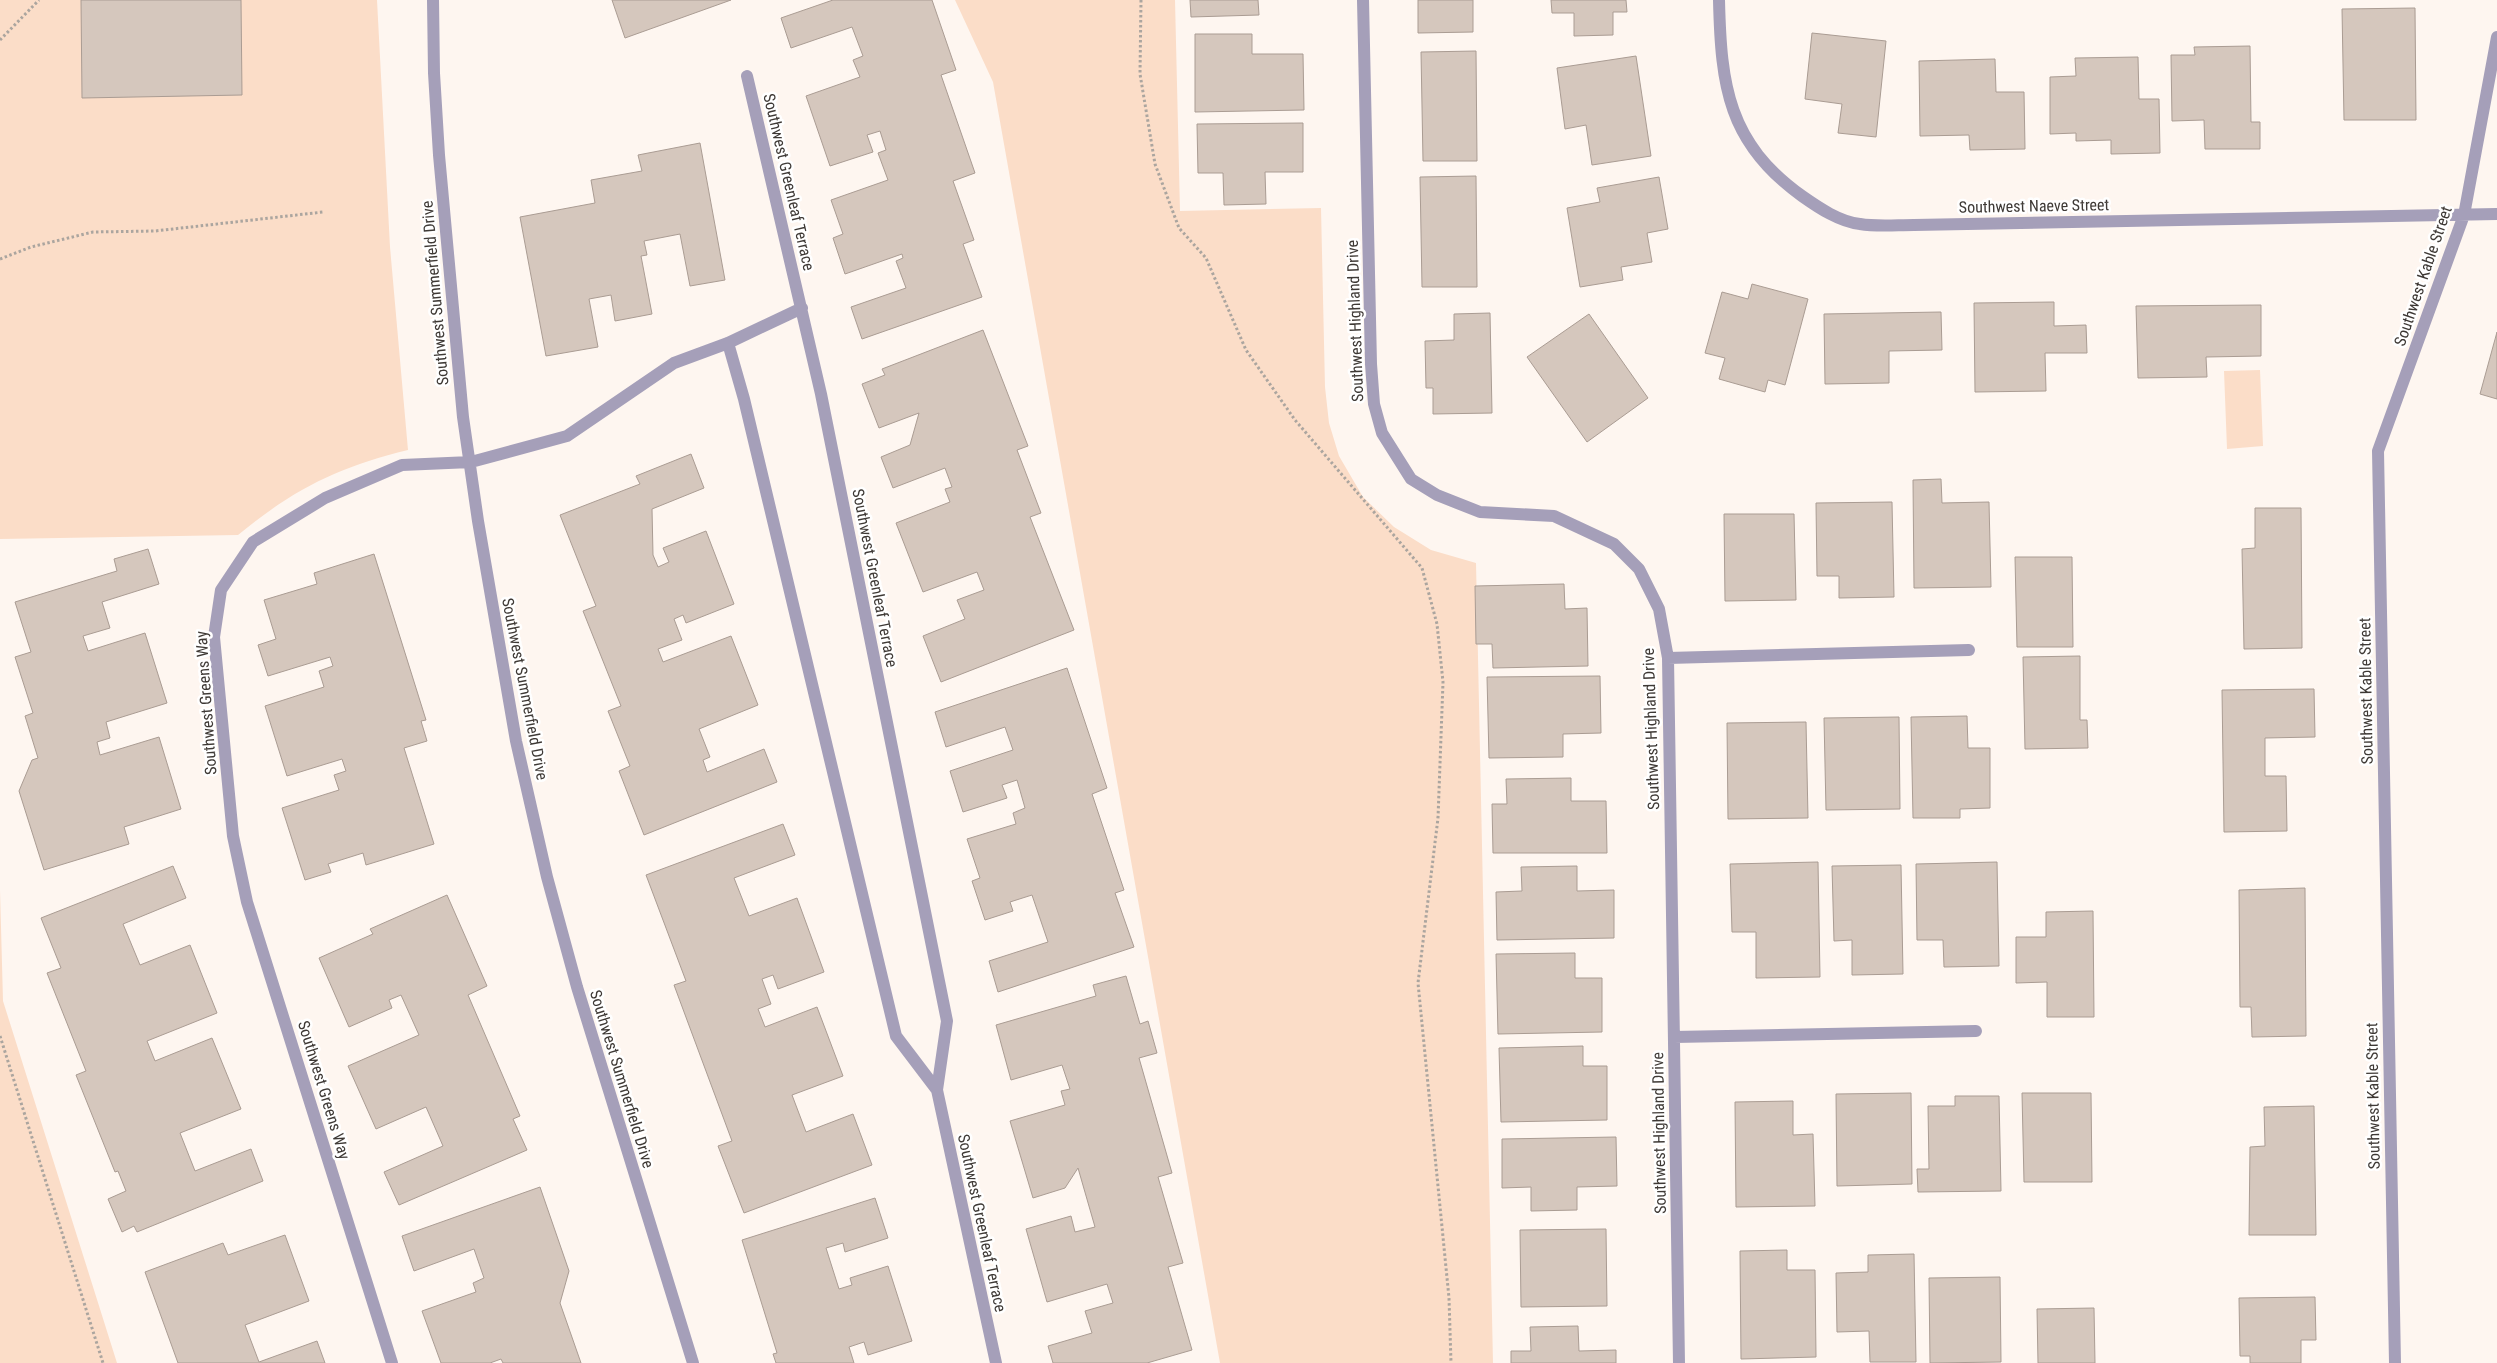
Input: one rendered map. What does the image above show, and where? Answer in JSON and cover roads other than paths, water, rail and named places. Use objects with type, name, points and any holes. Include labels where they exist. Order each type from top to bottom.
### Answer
[{"type":"street","name":"Southwest Summerfield Drive","points":[[433,0],[434,73],[439,156],[463,417],[478,521],[516,741],[547,877],[577,987],[693,1363]]},
{"type":"street","name":"Southwest Highland Drive","points":[[1363,0],[1371,364],[1374,404],[1382,433],[1411,478],[1437,495],[1480,512],[1554,516],[1614,544],[1640,569],[1659,609],[1668,658],[1679,1363]]},
{"type":"street","name":"Southwest Naeve Street","points":[[1719,0],[1722,68],[1731,103],[1743,134],[1761,161],[1782,182],[1833,215],[1859,224],[2497,214]]},
{"type":"street","name":"Southwest Kable Street","points":[[2395,1363],[2378,451],[2464,215],[2497,38]]},
{"type":"street","name":"Southwest Greenleaf Terrace","points":[[747,76],[802,308],[946,1021],[937,1090],[996,1363]]},
{"type":"street","name":"Southwest Greens Way","points":[[392,1363],[248,902],[233,836],[214,637],[221,590],[253,542],[325,498],[402,465],[471,462],[566,436],[674,363],[728,343],[802,308]]},
{"type":"street","name":"Southwest Greenleaf Terrace","points":[[728,343],[744,399],[896,1036],[937,1090]]},
{"type":"street","points":[[1668,658],[1969,650]]},
{"type":"street","points":[[1674,1037],[1976,1030]]}]
